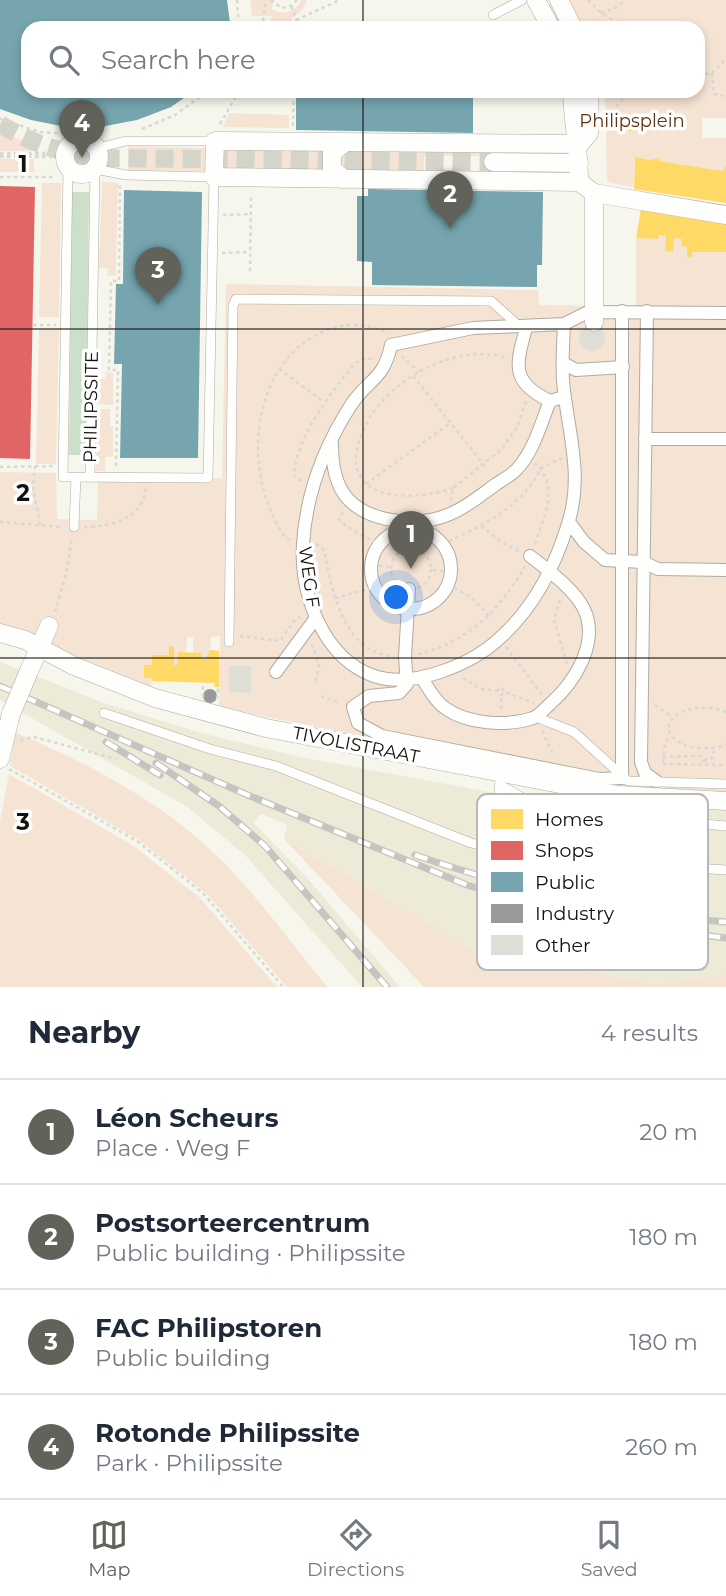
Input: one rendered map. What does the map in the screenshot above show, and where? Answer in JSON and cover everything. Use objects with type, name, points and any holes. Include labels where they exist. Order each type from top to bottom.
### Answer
[{"type":"street","points":[[559,0],[570,21]]},
{"type":"street","points":[[536,1],[547,21]]},
{"type":"street","points":[[572,98],[574,132],[584,138]]},
{"type":"street","points":[[588,98],[579,163],[587,187],[594,317]]},
{"type":"street","points":[[494,153],[584,138]]},
{"type":"street","points":[[95,169],[79,175],[66,162],[77,141],[99,142]]},
{"type":"street","points":[[579,163],[494,153],[344,143],[215,141],[214,177],[493,181],[587,187],[726,215]]},
{"type":"street","name":"PHILIPSSITE","points":[[95,169],[100,160],[99,142]]},
{"type":"street","points":[[344,143],[332,153],[332,169],[344,179]]},
{"type":"street","points":[[493,181],[494,153]]},
{"type":"street","points":[[409,589],[405,657],[408,678],[404,689],[399,693],[369,696],[353,707],[358,723],[382,736],[599,779],[622,779],[622,311]]},
{"type":"street","points":[[387,366],[391,345],[473,328],[524,328],[564,324],[622,311],[726,313]]},
{"type":"street","points":[[647,311],[641,762],[645,773],[660,782]]},
{"type":"street","name":"WEG F","points":[[387,366],[353,402],[314,482],[305,513],[303,544],[306,586],[314,617],[331,643],[374,676],[422,678],[456,666],[500,639],[533,600],[550,572],[569,522],[576,481],[575,452],[564,397],[564,324]]},
{"type":"street","points":[[524,328],[517,362],[519,376],[531,392],[550,401],[564,397]]},
{"type":"street","points":[[563,363],[576,369],[624,367]]},
{"type":"street","points":[[332,442],[332,460],[339,484],[349,500],[369,513],[398,521],[449,514],[517,469],[550,401]]},
{"type":"street","points":[[645,439],[726,439]]},
{"type":"street","points":[[569,522],[598,556],[643,562],[658,569],[726,570]]},
{"type":"street","points":[[415,529],[426,532],[443,544],[448,553],[450,578],[443,593],[427,606],[407,608],[387,601],[376,587],[372,565],[380,545],[396,532],[415,529]]},
{"type":"street","points":[[422,678],[443,708],[464,718],[503,722],[543,714],[563,694],[579,671],[587,644],[587,622],[584,610],[550,572],[530,556]]},
{"type":"street","points":[[276,672],[305,636],[314,617]]},
{"type":"street","points":[[0,759],[11,714],[51,621]]},
{"type":"street","name":"TIVOLISTRAAT","points":[[0,633],[155,698],[266,728],[500,780],[610,794]]},
{"type":"street","name":"TIVOLISTRAAT","points":[[708,800],[726,801]]},
{"type":"lane","points":[[492,15],[536,1]]},
{"type":"lane","points":[[99,142],[215,141]]},
{"type":"lane","name":"PHILIPSSITE","points":[[66,162],[63,477],[90,477],[95,169]]},
{"type":"lane","points":[[90,477],[208,478],[213,254],[214,177],[126,176],[95,169]]},
{"type":"lane","points":[[230,638],[233,306],[236,299],[491,302],[524,328]]},
{"type":"lane","points":[[74,527],[76,477]]},
{"type":"lane","points":[[104,713],[210,749],[276,766],[477,845]]},
{"type":"lane","points":[[543,714],[574,732],[622,779],[636,783],[726,784]]},
{"type":"lane","points":[[499,794],[500,780]]},
{"type":"lane","points":[[500,780],[521,794]]},
{"type":"lane","points":[[708,824],[726,825]]},
{"type":"lane","points":[[708,869],[726,870]]},
{"type":"path","points":[[237,0],[240,21]]},
{"type":"path","points":[[263,21],[266,0]]},
{"type":"path","points":[[271,0],[278,8],[291,6],[297,0]]},
{"type":"path","points":[[291,6],[296,20],[340,0]]},
{"type":"path","points":[[588,0],[614,21]]},
{"type":"path","points":[[601,13],[618,7],[625,0]]},
{"type":"path","points":[[705,74],[712,73],[726,59]]},
{"type":"path","points":[[712,73],[714,94],[726,96]]},
{"type":"path","points":[[140,129],[176,115],[199,98]]},
{"type":"path","points":[[215,141],[222,120],[235,98]]},
{"type":"path","points":[[293,132],[294,98]]},
{"type":"path","points":[[584,138],[607,121],[624,98]]},
{"type":"path","points":[[0,119],[40,132],[99,142]]},
{"type":"path","points":[[80,127],[80,137]]},
{"type":"path","points":[[0,155],[66,162]]},
{"type":"path","points":[[0,177],[66,162]]},
{"type":"path","points":[[250,271],[251,178]]},
{"type":"path","points":[[116,458],[118,370],[109,370],[111,281],[119,281],[120,190]]},
{"type":"path","points":[[213,215],[251,214]]},
{"type":"path","points":[[213,254],[250,252]]},
{"type":"path","points":[[419,372],[391,345],[394,335],[375,326],[353,324],[329,329],[307,339],[290,352],[265,398],[259,474],[268,508],[284,537],[324,550],[334,598],[347,625],[364,643],[385,656],[405,657],[436,650],[463,636],[490,616],[513,589],[530,556],[549,502],[548,481],[541,468],[526,454]]},
{"type":"path","points":[[33,325],[66,325]]},
{"type":"path","points":[[517,362],[494,354],[469,354],[433,363],[419,372],[378,408],[360,436],[357,467],[366,484],[387,495],[417,498],[453,488],[485,466],[502,449],[517,427],[531,392]]},
{"type":"path","points":[[314,482],[298,481],[294,471],[325,402],[359,360],[371,357],[387,366]]},
{"type":"path","points":[[279,369],[325,402]]},
{"type":"path","points":[[413,376],[485,466]]},
{"type":"path","points":[[366,484],[450,423]]},
{"type":"path","points":[[443,544],[481,526],[520,499],[533,484],[541,468],[575,452]]},
{"type":"path","points":[[35,466],[33,487],[40,526]]},
{"type":"path","points":[[0,467],[64,466]]},
{"type":"path","points":[[449,514],[453,488]]},
{"type":"path","points":[[349,500],[340,519],[346,526],[380,545]]},
{"type":"path","points":[[481,526],[501,542],[530,556]]},
{"type":"path","points":[[51,621],[66,573],[74,527]]},
{"type":"path","points":[[414,549],[427,557],[431,571],[424,585],[409,589],[396,581],[392,566],[399,553],[414,549]]},
{"type":"path","points":[[372,565],[390,567]]},
{"type":"path","points":[[433,570],[450,578],[490,616]]},
{"type":"path","points":[[334,598],[376,587]]},
{"type":"path","points":[[563,587],[554,620],[563,645],[564,660],[568,666],[579,671]]},
{"type":"path","points":[[230,638],[280,641],[296,618],[314,617]]},
{"type":"path","points":[[305,636],[316,654],[318,665],[315,684]]},
{"type":"path","points":[[500,639],[543,714],[544,736],[554,753],[553,768]]},
{"type":"path","points":[[456,666],[472,685],[497,691],[501,695],[505,692],[528,698],[543,714]]},
{"type":"path","points":[[321,696],[353,707]]},
{"type":"path","points":[[642,704],[660,705],[672,718]]},
{"type":"path","points":[[672,718],[696,709],[726,712]]},
{"type":"path","points":[[672,718],[668,730],[671,736],[690,747],[714,748],[726,745]]},
{"type":"path","points":[[4,736],[19,740],[34,737],[116,759]]},
{"type":"path","points":[[660,782],[665,743],[671,736]]},
{"type":"path","points":[[704,762],[712,759],[714,748]]},
{"type":"path","points":[[663,757],[701,756],[704,762]]},
{"type":"path","points":[[663,764],[704,762],[726,765]]},
{"type":"path","points":[[0,764],[136,841],[203,893],[282,987]]},
{"type":"shaded area","points":[[72,192],[89,192],[86,455],[69,455]]},
{"type":"shaded area","points":[[0,662],[104,703],[201,733],[300,757],[500,794],[477,794],[477,951],[284,839],[287,825],[261,814],[254,823],[308,879],[400,987],[362,987],[245,855],[186,806],[0,700]]},
{"type":"shaded area","points":[[708,808],[726,809],[726,974],[655,984],[580,970],[708,970]]},
{"type":"green space","points":[[250,0],[273,0],[272,9],[289,12],[301,0],[307,0],[292,21],[270,21],[272,16],[252,16]]},
{"type":"green space","name":"Philipsplein","points":[[564,0],[726,0],[726,118],[702,118],[702,138],[726,138],[726,165],[723,171],[659,161],[658,158],[635,158],[633,187],[607,182],[605,98],[705,98],[705,21],[550,21],[547,6]]},
{"type":"green space","points":[[229,113],[289,115],[289,128],[223,127]]},
{"type":"green space","points":[[0,133],[34,143],[34,151],[0,151]]},
{"type":"green space","points":[[128,146],[209,148],[209,171],[128,170]]},
{"type":"green space","points":[[226,148],[324,149],[323,173],[226,171],[223,152]]},
{"type":"green space","points":[[345,149],[490,151],[490,156],[424,156],[424,170],[489,171],[489,175],[346,173],[340,161]]},
{"type":"green space","points":[[0,159],[34,159],[34,172],[0,172]]},
{"type":"green space","points":[[102,182],[118,183],[116,276],[107,275],[108,268],[99,268]]},
{"type":"green space","points":[[42,183],[61,183],[59,317],[39,317]]},
{"type":"green space","points":[[658,235],[682,239],[681,246],[687,247],[687,257],[692,257],[692,252],[726,252],[726,795],[619,791],[219,707],[220,636],[211,637],[210,652],[206,659],[202,659],[202,653],[193,653],[193,637],[187,637],[186,652],[178,652],[177,665],[174,665],[174,647],[169,647],[169,655],[152,655],[152,665],[145,678],[152,678],[151,686],[0,626],[0,472],[56,473],[57,519],[97,520],[98,482],[222,478],[226,284],[538,290],[539,305],[636,306],[636,238],[657,239]]},
{"type":"green space","points":[[39,329],[59,329],[56,464],[36,464]]},
{"type":"green space","points":[[106,372],[113,373],[113,405],[96,404],[97,379],[105,379]]},
{"type":"green space","points":[[97,409],[110,409],[110,426],[113,426],[113,457],[105,457],[105,471],[96,471]]},
{"type":"green space","points":[[15,732],[100,772],[153,805],[202,842],[265,909],[327,987],[287,987],[206,893],[139,840],[10,766]]},
{"type":"green space","points":[[9,774],[134,846],[200,898],[277,987],[0,987],[0,821]]},
{"type":"green space","points":[[284,839],[477,951],[477,970],[580,970],[655,984],[726,974],[726,987],[424,987]]},
{"type":"building: Homes","points":[[628,115],[659,115],[659,130],[650,130],[650,122],[644,122],[644,131],[629,131]]},
{"type":"building: Homes","points":[[635,157],[650,160],[659,158],[659,161],[723,171],[726,165],[726,203],[634,189]]},
{"type":"building: Homes","points":[[641,209],[726,220],[726,252],[692,252],[692,258],[687,257],[687,247],[681,246],[682,239],[674,238],[673,252],[665,251],[666,236],[658,235],[658,239],[636,238]]},
{"type":"building: Homes","points":[[169,646],[174,647],[174,665],[177,665],[178,652],[202,653],[202,659],[206,659],[210,650],[219,651],[219,687],[214,687],[215,683],[152,681],[152,678],[144,678],[144,665],[152,665],[152,655],[169,655]]},
{"type":"building: Shops","points":[[0,186],[35,187],[30,459],[0,458]]},
{"type":"building: Public","points":[[0,0],[227,0],[230,21],[21,21],[21,98],[184,98],[171,107],[137,120],[100,127],[61,126],[31,120],[0,109]]},
{"type":"building: Public","points":[[296,98],[473,98],[473,133],[296,130]]},
{"type":"building: Public","points":[[368,189],[543,192],[542,265],[537,265],[537,287],[372,285],[372,262],[357,261],[357,196],[368,196]]},
{"type":"building: Public","points":[[124,190],[202,192],[198,458],[120,458],[122,364],[114,364],[116,284],[123,284]]},
{"type":"building: Industry","points":[[210,689],[215,691],[215,701],[210,703],[205,701],[203,696],[205,691]]},
{"type":"building: Other","points":[[592,325],[601,329],[605,338],[601,347],[592,351],[583,347],[579,338],[583,329]]},
{"type":"building: Other","points":[[229,666],[251,666],[251,693],[229,692]]},
{"type":"tunnel","points":[[0,124],[25,138],[52,148],[107,158],[493,162]]},
{"type":"railway","points":[[0,686],[250,796],[477,888]]},
{"type":"railway","points":[[106,742],[160,775]]},
{"type":"railway","points":[[156,763],[219,806],[265,846],[387,987]]},
{"type":"railway","points":[[415,855],[477,875]]},
{"type":"railway","points":[[708,920],[726,922]]},
{"type":"railway","points":[[708,936],[726,938]]},
{"type":"place","name":"Rotonde Philipssite","points":[[82,158]]},
{"type":"place","name":"Postsorteercentrum","points":[[450,229]]},
{"type":"place","name":"FAC Philipstoren","points":[[158,305]]},
{"type":"place","name":"Léon Scheurs","points":[[411,569]]}]
